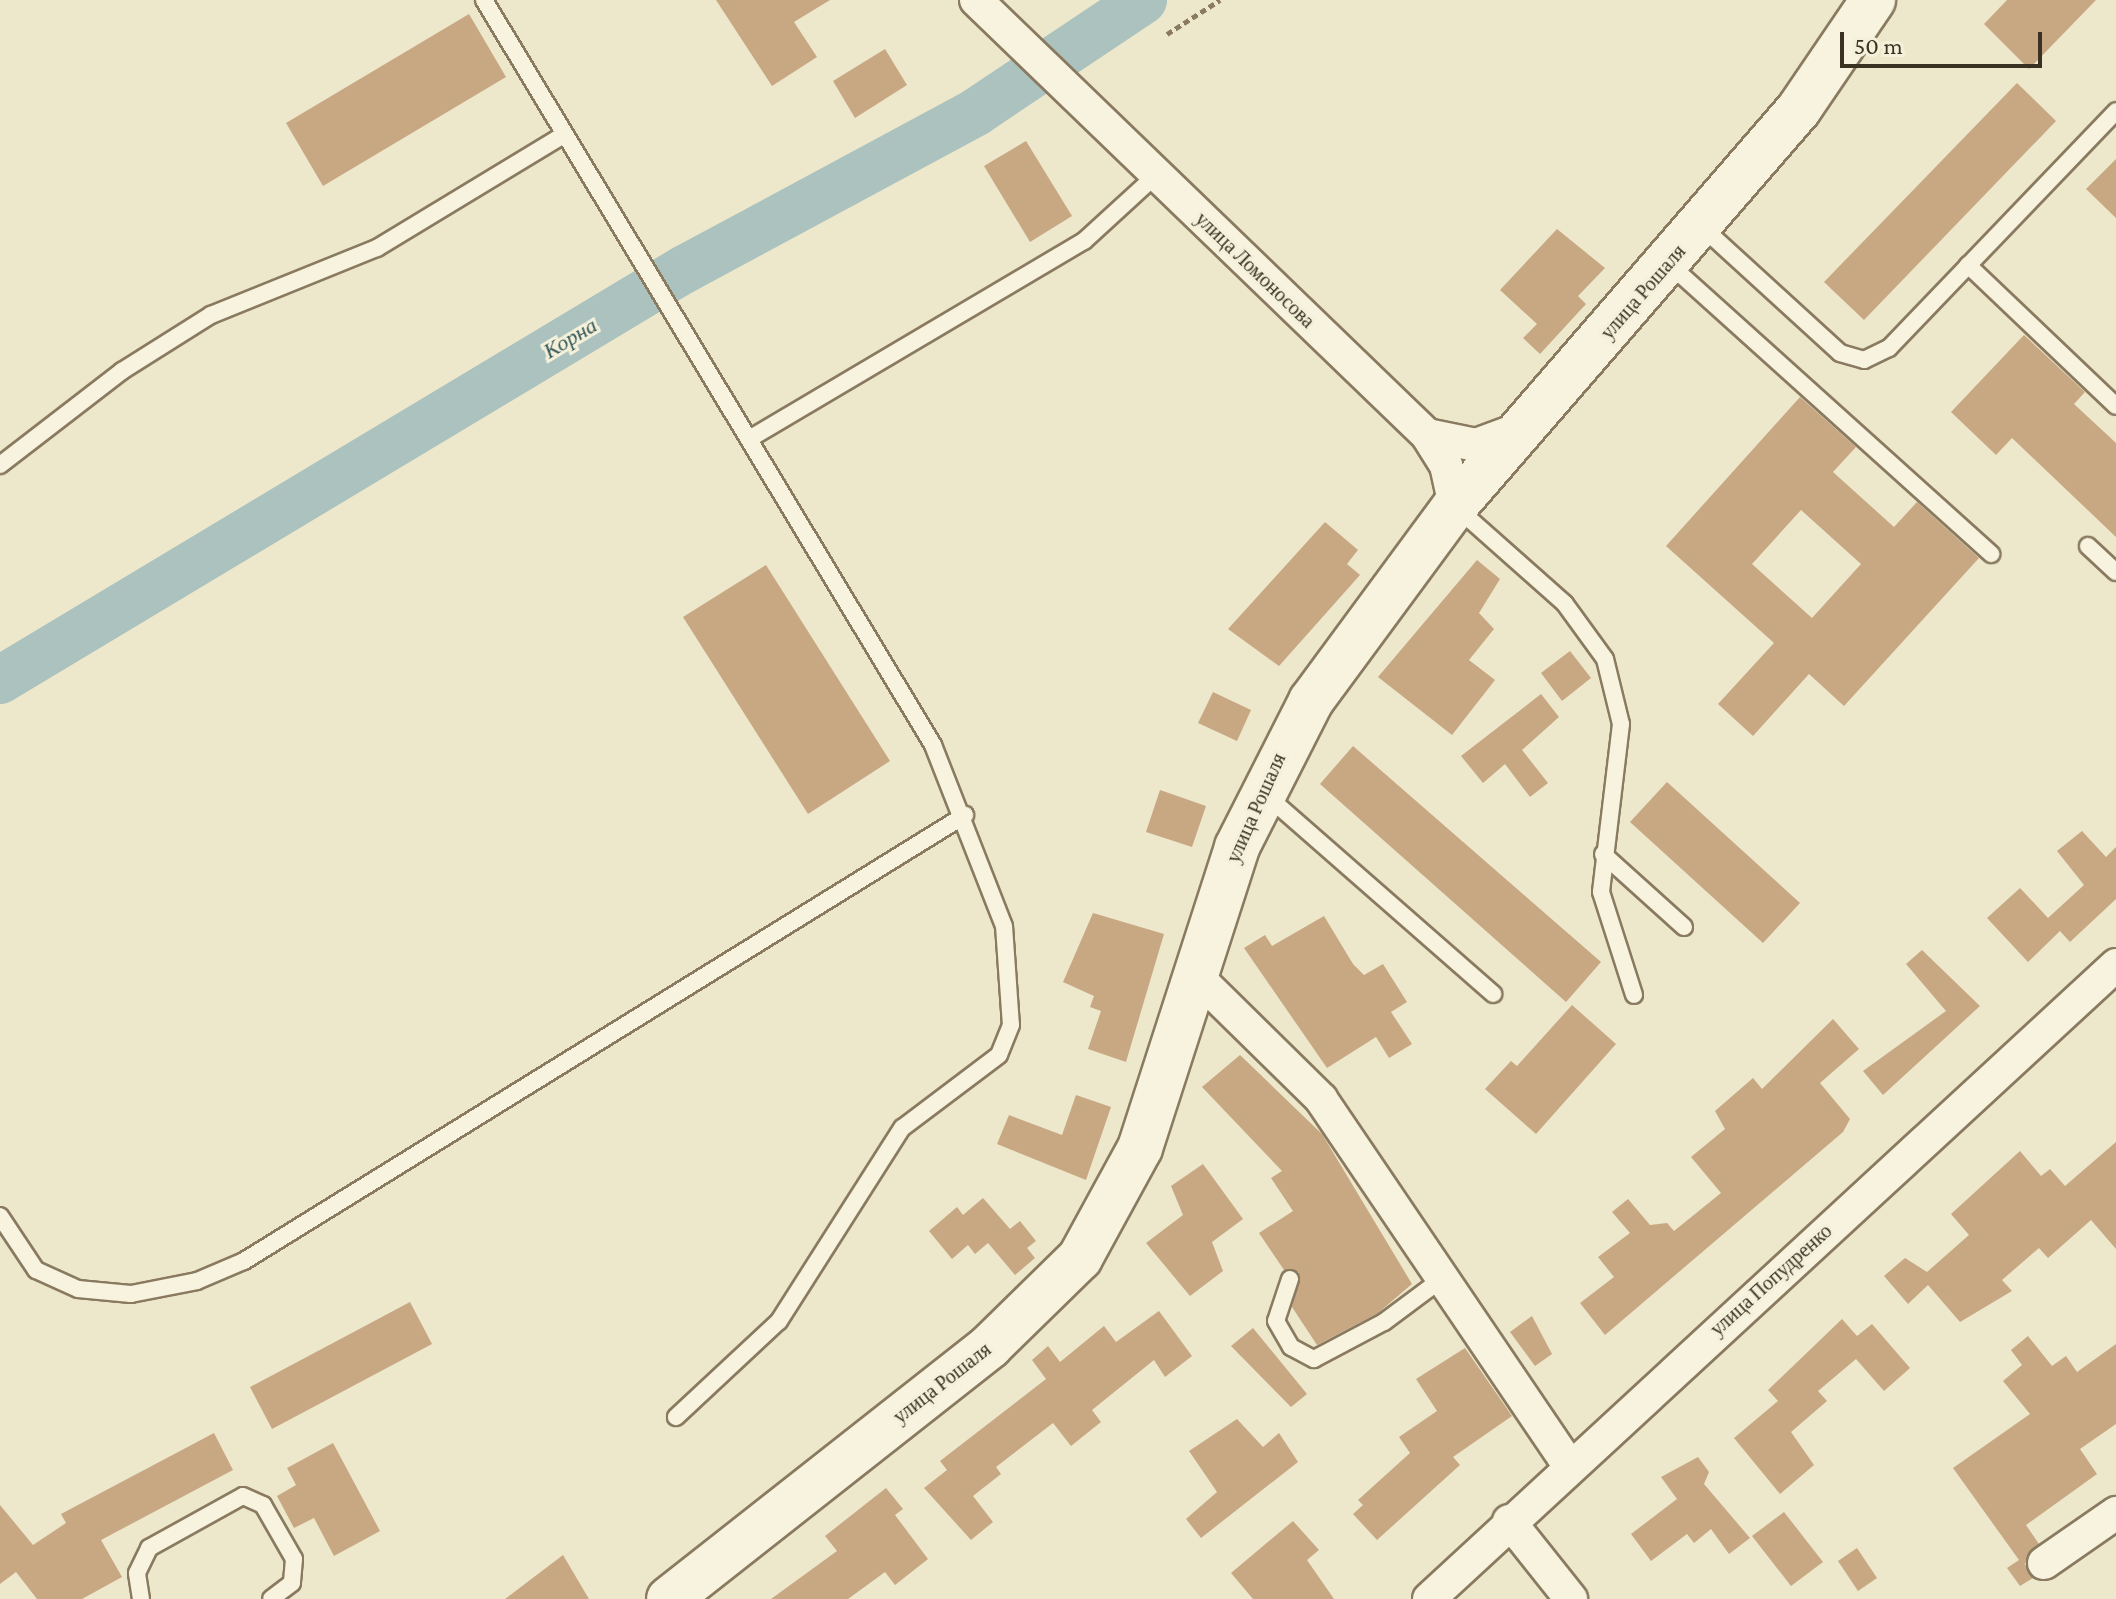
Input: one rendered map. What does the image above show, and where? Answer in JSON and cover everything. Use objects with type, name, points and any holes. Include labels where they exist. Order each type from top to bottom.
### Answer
[{"type":"main road","name":"улица Рошаля","points":[[669,1599],[990,1346],[1080,1258],[1140,1148],[1193,973],[1259,791],[1339,660],[1455,506],[1799,109],[1873,0]]},
{"type":"street","name":"улица Ломоносова","points":[[976,0],[1427,435],[1446,465],[1455,506]]},
{"type":"street","points":[[1427,435],[1476,445],[1530,422]]},
{"type":"street","name":"улица Попудренко","points":[[1429,1599],[1569,1465],[2116,965]]},
{"type":"street","points":[[1193,973],[1321,1099],[1439,1281],[1569,1465]]},
{"type":"street","points":[[2044,1563],[2116,1513]]},
{"type":"street","points":[[1509,1521],[1571,1599]]},
{"type":"lane","points":[[484,0],[562,136],[933,745],[965,815],[1004,926],[1012,994],[1007,1042],[986,1068],[902,1128],[779,1321],[676,1417]]},
{"type":"lane","points":[[1700,226],[1852,359],[1889,348],[2116,111]]},
{"type":"lane","points":[[0,465],[89,395],[211,315],[377,248],[562,136]]},
{"type":"lane","points":[[749,439],[1084,241],[1156,175]]},
{"type":"lane","points":[[1667,263],[1991,554]]},
{"type":"lane","points":[[1968,265],[2116,406]]},
{"type":"lane","points":[[1455,506],[1574,614],[1605,659],[1621,724],[1603,854],[1604,919],[1634,995]]},
{"type":"lane","points":[[2088,546],[2116,572]]},
{"type":"lane","points":[[1259,791],[1284,805],[1493,994]]},
{"type":"lane","points":[[0,1216],[36,1270],[78,1289],[131,1294],[197,1281],[244,1261],[965,815]]},
{"type":"lane","points":[[1603,854],[1684,927]]},
{"type":"lane","points":[[1290,1279],[1276,1321],[1297,1354],[1314,1359],[1384,1322],[1439,1281]]},
{"type":"lane","points":[[141,1599],[137,1573],[149,1548],[243,1496],[263,1505],[294,1559],[292,1583],[271,1599]]},
{"type":"path","points":[[1167,34],[1220,0]]},
{"type":"building","points":[[716,0],[830,0],[794,22],[817,57],[772,86]]},
{"type":"building","points":[[2007,0],[2096,0],[2029,69],[1984,24]]},
{"type":"building","points":[[469,14],[506,77],[323,186],[286,123]]},
{"type":"building","points":[[885,49],[907,85],[855,118],[833,81]]},
{"type":"building","points":[[2017,83],[2056,121],[1864,320],[1824,282]]},
{"type":"building","points":[[1026,141],[1072,216],[1030,242],[984,166]]},
{"type":"building","points":[[2116,159],[2116,218],[2086,189]]},
{"type":"building","points":[[1557,229],[1605,268],[1578,296],[1586,304],[1540,354],[1523,338],[1537,324],[1500,290]]},
{"type":"building","points":[[2024,335],[2085,392],[2074,404],[2116,443],[2116,537],[2012,438],[1996,455],[1951,412]]},
{"type":"building","points":[[1800,397],[1856,447],[1833,472],[1894,527],[1917,502],[1979,558],[1844,706],[1809,674],[1753,736],[1718,704],[1774,643],[1666,546]],"holes":[[[1801,510],[1861,564],[1812,618],[1752,564]]]},
{"type":"building","points":[[1325,522],[1358,550],[1347,564],[1360,575],[1279,666],[1228,629]]},
{"type":"building","points":[[1477,560],[1500,579],[1479,613],[1494,629],[1469,660],[1495,680],[1452,735],[1378,677]]},
{"type":"building","points":[[766,565],[890,761],[808,814],[683,617]]},
{"type":"building","points":[[1570,651],[1591,678],[1562,701],[1541,673]]},
{"type":"building","points":[[1213,692],[1251,710],[1237,741],[1198,723]]},
{"type":"building","points":[[1541,694],[1559,717],[1522,750],[1548,783],[1530,797],[1505,764],[1483,783],[1461,756]]},
{"type":"building","points":[[1353,746],[1601,962],[1566,1002],[1320,784]]},
{"type":"building","points":[[1667,782],[1800,903],[1763,943],[1630,822]]},
{"type":"building","points":[[1160,790],[1206,806],[1192,847],[1146,832]]},
{"type":"building","points":[[2082,831],[2106,857],[2116,847],[2116,899],[2070,942],[2060,931],[2028,962],[1987,918],[2020,888],[2048,918],[2084,885],[2057,851]]},
{"type":"building","points":[[1093,913],[1164,934],[1126,1062],[1088,1049],[1101,1011],[1090,1007],[1094,996],[1063,982]]},
{"type":"building","points":[[1324,916],[1353,964],[1364,975],[1383,964],[1407,1002],[1391,1012],[1412,1044],[1389,1058],[1376,1037],[1327,1068],[1244,948],[1265,935],[1272,946]]},
{"type":"building","points":[[1922,950],[1980,1006],[1883,1095],[1863,1071],[1946,1011],[1906,964]]},
{"type":"building","points":[[1572,1005],[1616,1044],[1536,1134],[1485,1089],[1511,1061],[1517,1066]]},
{"type":"building","points":[[1833,1019],[1859,1049],[1820,1083],[1850,1119],[1843,1132],[1605,1335],[1580,1303],[1614,1277],[1598,1257],[1630,1233],[1612,1212],[1628,1199],[1650,1225],[1667,1223],[1674,1231],[1721,1193],[1691,1157],[1725,1129],[1715,1111],[1753,1078],[1762,1089]]},
{"type":"building","points":[[1240,1055],[1322,1134],[1412,1284],[1378,1313],[1317,1345],[1292,1307],[1299,1272],[1284,1270],[1259,1233],[1293,1211],[1271,1178],[1282,1171],[1202,1087]]},
{"type":"building","points":[[1076,1095],[1111,1107],[1086,1180],[997,1144],[1009,1115],[1062,1135]]},
{"type":"building","points":[[2116,1142],[2116,1249],[2091,1220],[2048,1258],[2039,1248],[2002,1280],[2012,1291],[1960,1322],[1928,1285],[1908,1304],[1884,1276],[1905,1258],[1927,1272],[1969,1235],[1951,1214],[2020,1151],[2041,1176],[2050,1169],[2065,1186]]},
{"type":"building","points":[[1203,1164],[1243,1219],[1212,1242],[1223,1271],[1190,1296],[1146,1243],[1183,1215],[1171,1186]]},
{"type":"building","points":[[983,1198],[1010,1229],[1020,1221],[1036,1241],[1027,1248],[1035,1258],[1015,1275],[988,1243],[975,1254],[968,1245],[952,1259],[929,1231],[957,1207],[963,1215]]},
{"type":"building","points":[[410,1302],[432,1344],[272,1429],[250,1387]]},
{"type":"building","points":[[1159,1311],[1192,1356],[1165,1377],[1154,1360],[1092,1410],[1101,1422],[1071,1446],[1053,1423],[996,1467],[1001,1474],[973,1496],[993,1522],[971,1540],[924,1488],[947,1470],[940,1461],[1046,1379],[1032,1360],[1048,1346],[1060,1362],[1104,1326],[1116,1342]]},
{"type":"building","points":[[1532,1316],[1552,1354],[1535,1366],[1510,1332]]},
{"type":"building","points":[[1842,1319],[1857,1336],[1872,1324],[1910,1368],[1884,1391],[1856,1359],[1818,1391],[1827,1401],[1791,1432],[1814,1465],[1780,1494],[1734,1438],[1778,1401],[1768,1390]]},
{"type":"building","points":[[1253,1328],[1307,1394],[1291,1407],[1231,1346]]},
{"type":"building","points":[[2028,1336],[2052,1366],[2066,1356],[2077,1372],[2116,1344],[2116,1424],[2080,1449],[2097,1474],[2026,1525],[2039,1544],[2025,1564],[2033,1578],[2020,1586],[2007,1568],[2019,1560],[1953,1468],[2030,1414],[2003,1381],[2022,1365],[2011,1350]]},
{"type":"building","points":[[1465,1348],[1512,1416],[1453,1457],[1460,1465],[1377,1540],[1353,1514],[1363,1505],[1358,1500],[1410,1453],[1399,1437],[1437,1411],[1416,1379]]},
{"type":"building","points":[[1237,1419],[1263,1447],[1279,1433],[1298,1462],[1201,1538],[1186,1519],[1217,1492],[1189,1451]]},
{"type":"building","points":[[214,1433],[233,1470],[101,1540],[122,1577],[82,1599],[37,1599],[16,1572],[0,1584],[0,1505],[33,1545],[66,1523],[61,1514]]},
{"type":"building","points":[[333,1443],[380,1531],[334,1556],[314,1518],[294,1528],[277,1496],[296,1485],[287,1468]]},
{"type":"building","points":[[1698,1457],[1709,1472],[1704,1484],[1750,1538],[1729,1554],[1711,1529],[1694,1543],[1687,1534],[1651,1561],[1631,1534],[1677,1499],[1661,1477]]},
{"type":"building","points":[[886,1488],[903,1509],[895,1515],[928,1559],[895,1585],[885,1572],[848,1599],[771,1599],[837,1551],[825,1536]]},
{"type":"building","points":[[1784,1512],[1823,1562],[1791,1586],[1752,1536]]},
{"type":"building","points":[[1293,1521],[1319,1550],[1307,1560],[1334,1599],[1253,1599],[1231,1573]]},
{"type":"building","points":[[1857,1548],[1877,1578],[1858,1591],[1838,1561]]},
{"type":"building","points":[[563,1555],[589,1599],[505,1599]]},
{"type":"waterway","name":"Корна","points":[[0,680],[683,270],[976,112],[1143,0]]}]
